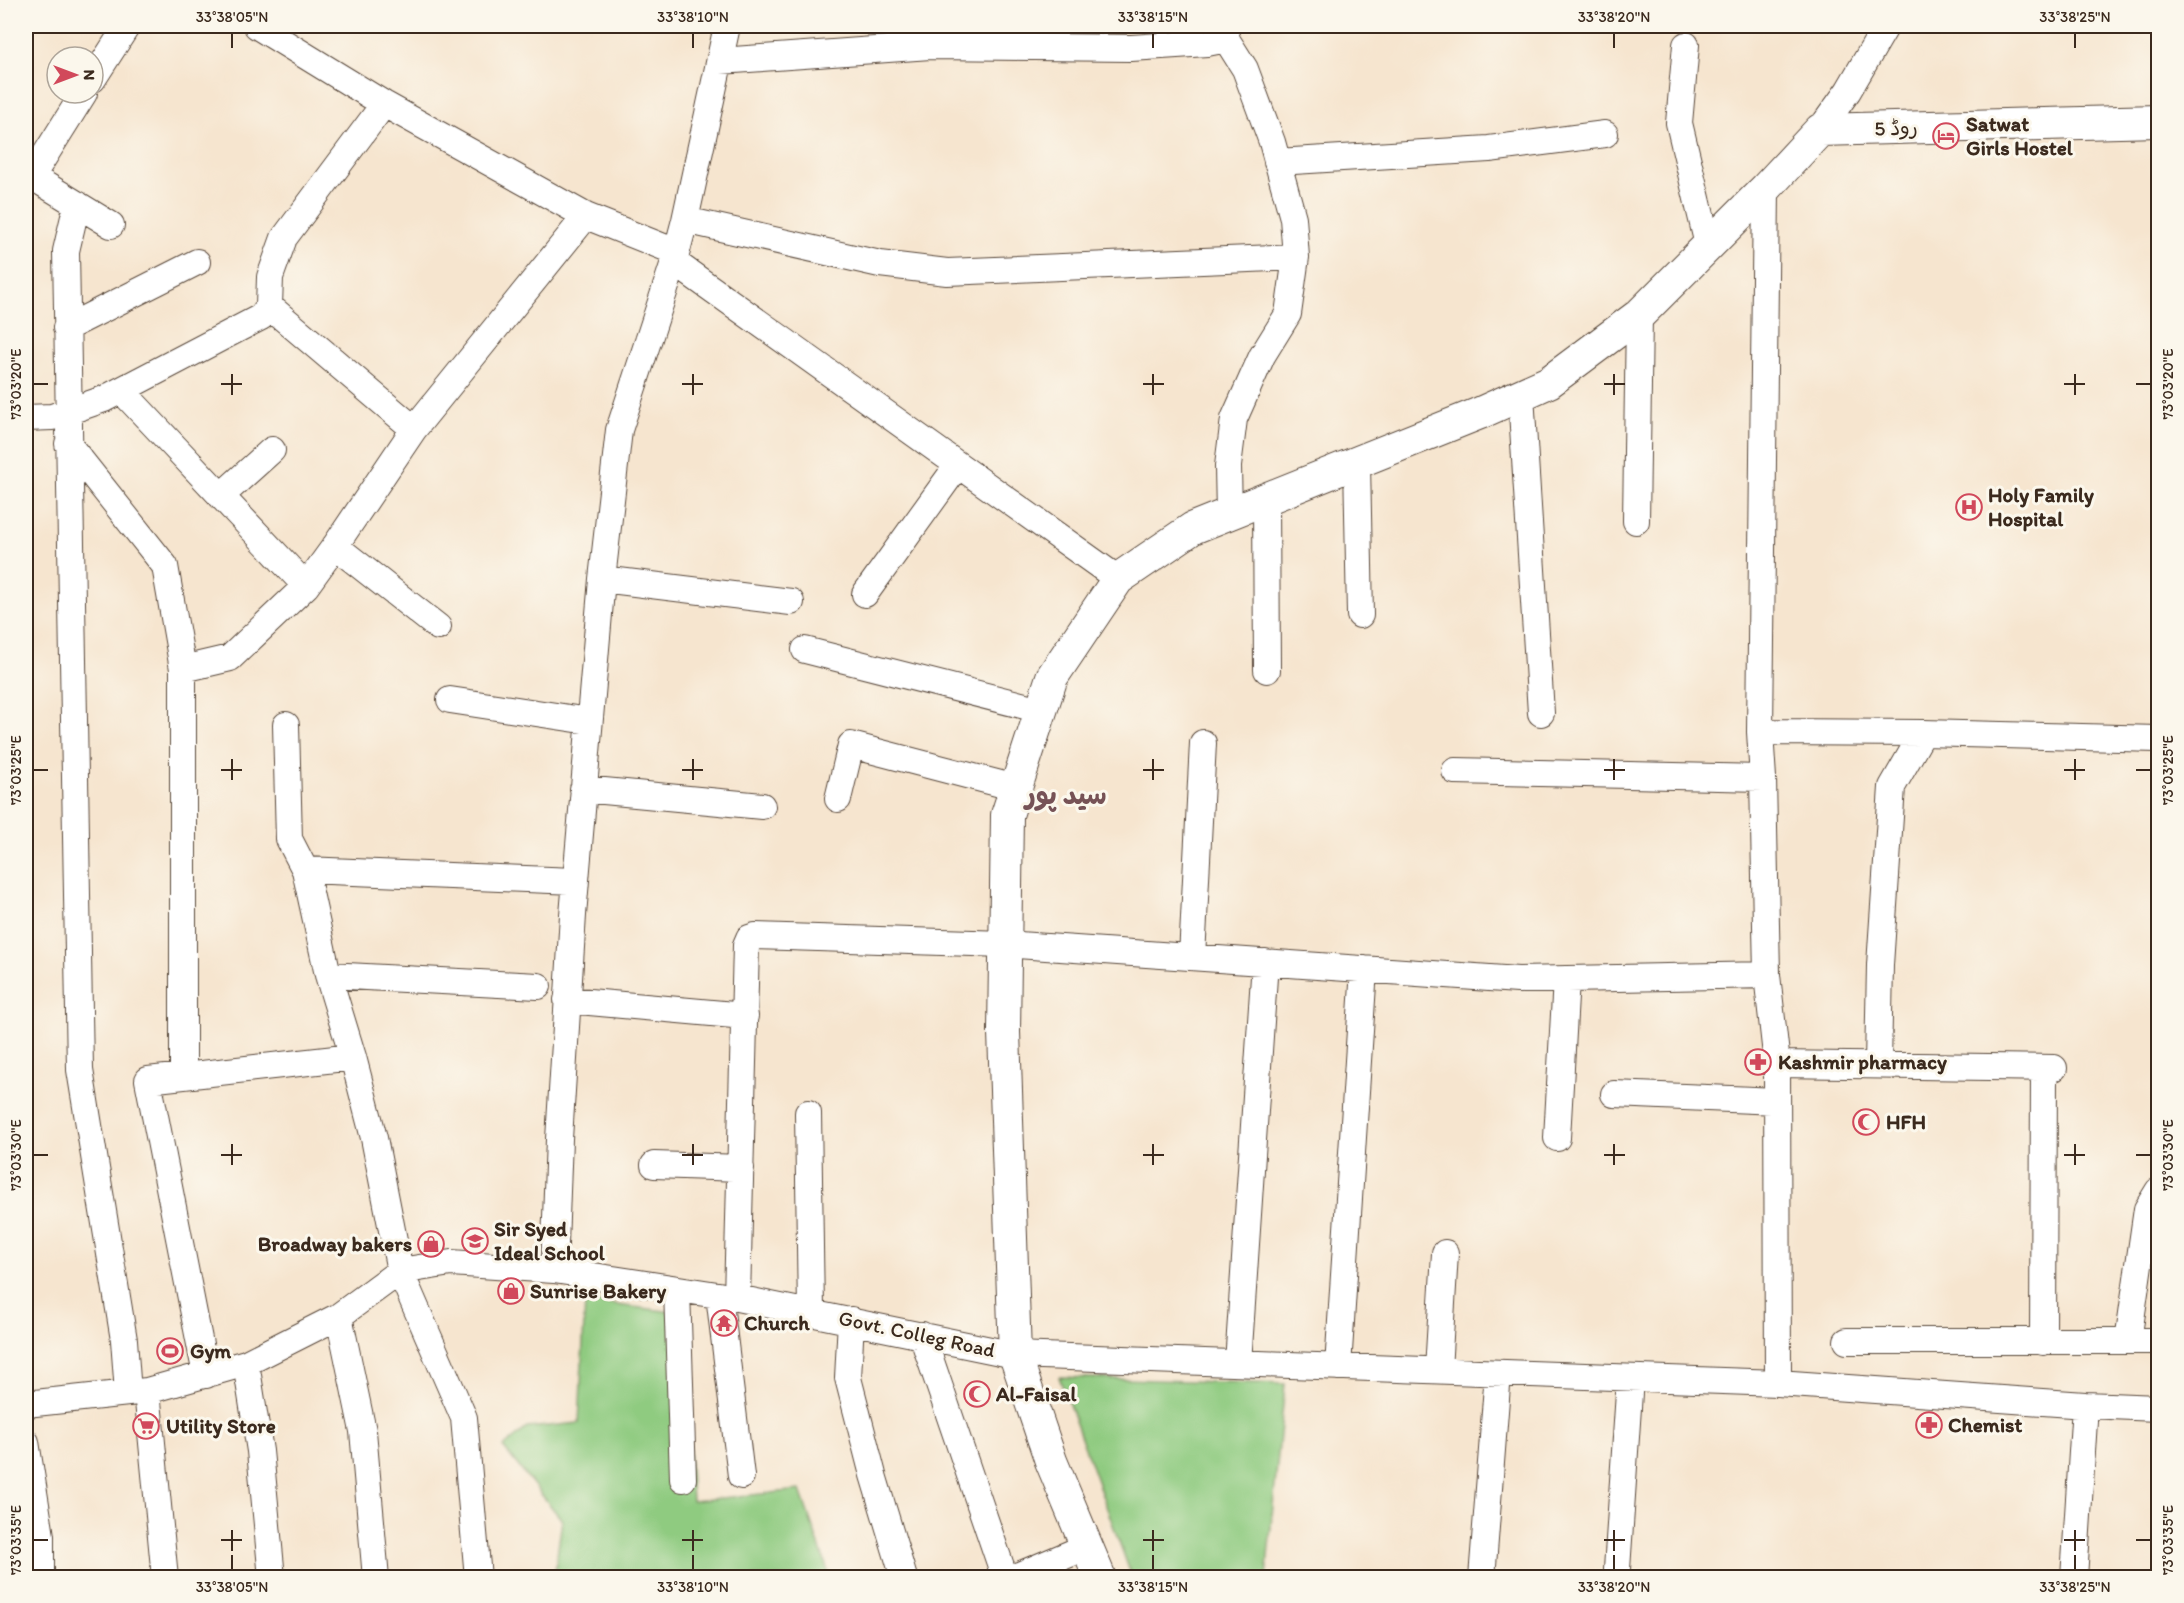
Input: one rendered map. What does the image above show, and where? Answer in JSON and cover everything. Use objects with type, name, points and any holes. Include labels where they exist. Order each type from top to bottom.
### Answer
[{"type":"main road","name":"روڈ 5","points":[[1820,130],[2158,121]]},
{"type":"main road","points":[[1100,1578],[1051,1461],[1016,1355],[1005,1044],[1004,944],[1007,815],[1052,677],[1118,579],[1193,528],[1357,464],[1549,382],[1639,315],[1766,188],[1820,130]]},
{"type":"street","points":[[105,60],[127,26]]},
{"type":"street","points":[[257,26],[384,104],[585,216],[675,257],[958,465],[1118,579]]},
{"type":"street","points":[[554,1270],[559,1139],[575,881],[602,579],[619,430],[685,220],[727,26]]},
{"type":"street","points":[[1820,130],[1848,91],[1886,26]]},
{"type":"street","points":[[720,61],[930,46],[1131,48],[1207,43],[1222,32],[1245,69],[1277,162],[1293,218],[1296,257],[1288,314],[1262,356],[1234,419],[1228,466],[1229,514]]},
{"type":"street","points":[[1686,45],[1678,123],[1708,245]]},
{"type":"street","points":[[26,418],[52,417],[104,399],[261,317],[269,306],[270,277],[284,238],[384,104]]},
{"type":"street","points":[[76,105],[29,174],[111,225]]},
{"type":"street","points":[[1277,162],[1490,149],[1605,134]]},
{"type":"street","points":[[1766,188],[1760,732],[1767,975],[1777,1064],[1778,1383]]},
{"type":"street","points":[[77,204],[66,251],[66,328],[80,1070],[124,1340],[138,1392],[165,1578]]},
{"type":"street","points":[[183,669],[230,658],[306,586],[414,429],[585,216]]},
{"type":"street","points":[[685,220],[880,264],[947,272],[1296,257]]},
{"type":"street","points":[[66,328],[197,262]]},
{"type":"street","points":[[269,306],[414,429]]},
{"type":"street","points":[[1636,521],[1639,315]]},
{"type":"street","points":[[122,390],[306,586]]},
{"type":"street","points":[[1521,395],[1541,713]]},
{"type":"street","points":[[68,444],[165,566],[173,606],[183,669],[183,1076]]},
{"type":"street","points":[[221,496],[272,450]]},
{"type":"street","points":[[1357,464],[1360,615]]},
{"type":"street","points":[[865,594],[958,465]]},
{"type":"street","points":[[1266,499],[1267,670]]},
{"type":"street","points":[[335,546],[438,627]]},
{"type":"street","points":[[602,579],[791,602]]},
{"type":"street","points":[[806,650],[1041,710]]},
{"type":"street","points":[[450,700],[589,722]]},
{"type":"street","points":[[286,724],[289,839],[305,870],[328,975],[374,1138],[400,1271],[464,1419],[478,1578]]},
{"type":"street","points":[[1760,732],[1923,733],[2158,739]]},
{"type":"street","points":[[1878,1065],[1880,965],[1892,787],[1923,733]]},
{"type":"street","points":[[1192,957],[1203,743]]},
{"type":"street","points":[[838,800],[851,744],[1016,788]]},
{"type":"street","points":[[1455,771],[1763,778]]},
{"type":"street","points":[[583,789],[762,806]]},
{"type":"street","points":[[305,870],[575,881]]},
{"type":"street","points":[[741,1476],[728,1296],[741,1168],[746,945],[749,938],[755,936],[1004,944],[1518,980],[1767,975]]},
{"type":"street","points":[[1238,1363],[1264,962]]},
{"type":"street","points":[[1338,1367],[1364,969]]},
{"type":"street","points":[[328,975],[538,986]]},
{"type":"street","points":[[1557,1138],[1566,979]]},
{"type":"street","points":[[567,1000],[745,1016]]},
{"type":"street","points":[[206,1376],[148,1080],[353,1057]]},
{"type":"street","points":[[1777,1064],[2049,1068],[2043,1342]]},
{"type":"street","points":[[1614,1094],[1777,1101]]},
{"type":"street","points":[[808,1113],[811,1312]]},
{"type":"street","points":[[654,1165],[741,1168]]},
{"type":"street","points":[[2128,1341],[2147,1209],[2158,1191]]},
{"type":"street","points":[[1438,1371],[1445,1252]]},
{"type":"street","name":"Govt. Colleg Road","points":[[26,1404],[138,1392],[206,1376],[246,1363],[339,1316],[400,1271],[450,1263],[554,1270],[728,1296],[1016,1355],[1778,1383],[2158,1408]]},
{"type":"street","points":[[677,1289],[683,1479]]},
{"type":"street","points":[[339,1316],[363,1431],[376,1578]]},
{"type":"street","points":[[851,1320],[848,1378],[873,1475],[904,1578]]},
{"type":"street","points":[[922,1335],[1005,1578]]},
{"type":"street","points":[[1847,1341],[2158,1341]]},
{"type":"street","points":[[246,1363],[260,1451],[272,1578]]},
{"type":"street","points":[[1482,1578],[1498,1373]]},
{"type":"street","points":[[1617,1569],[1630,1378]]},
{"type":"street","points":[[2074,1578],[2085,1405]]},
{"type":"street","points":[[26,1442],[33,1536],[41,1578]]},
{"type":"street","points":[[1012,1578],[1086,1547]]},
{"type":"green space","points":[[585,1301],[681,1313],[692,1501],[800,1490],[830,1577],[554,1577],[562,1520],[503,1447],[527,1428],[579,1423]]},
{"type":"green space","points":[[1059,1377],[1285,1384],[1266,1577],[1132,1577]]},
{"type":"place","name":"Satwat Girls Hostel","points":[[1946,136]]},
{"type":"place","name":"Holy Family Hospital","points":[[1969,507]]},
{"type":"place","name":"Kashmir pharmacy","points":[[1758,1062]]},
{"type":"place","name":"HFH","points":[[1866,1122]]},
{"type":"place","name":"Sir Syed Ideal School","points":[[475,1241]]},
{"type":"place","name":"Broadway bakers","points":[[431,1244]]},
{"type":"place","name":"Sunrise Bakery","points":[[511,1291]]},
{"type":"place","name":"Church","points":[[724,1323]]},
{"type":"place","name":"Gym","points":[[170,1351]]},
{"type":"place","name":"Al-Faisal","points":[[977,1394]]},
{"type":"place","name":"Chemist","points":[[1929,1425]]},
{"type":"place","name":"Utility Store","points":[[146,1426]]},
{"type":"district","name":"سید پور","points":[[1066,795]]}]
